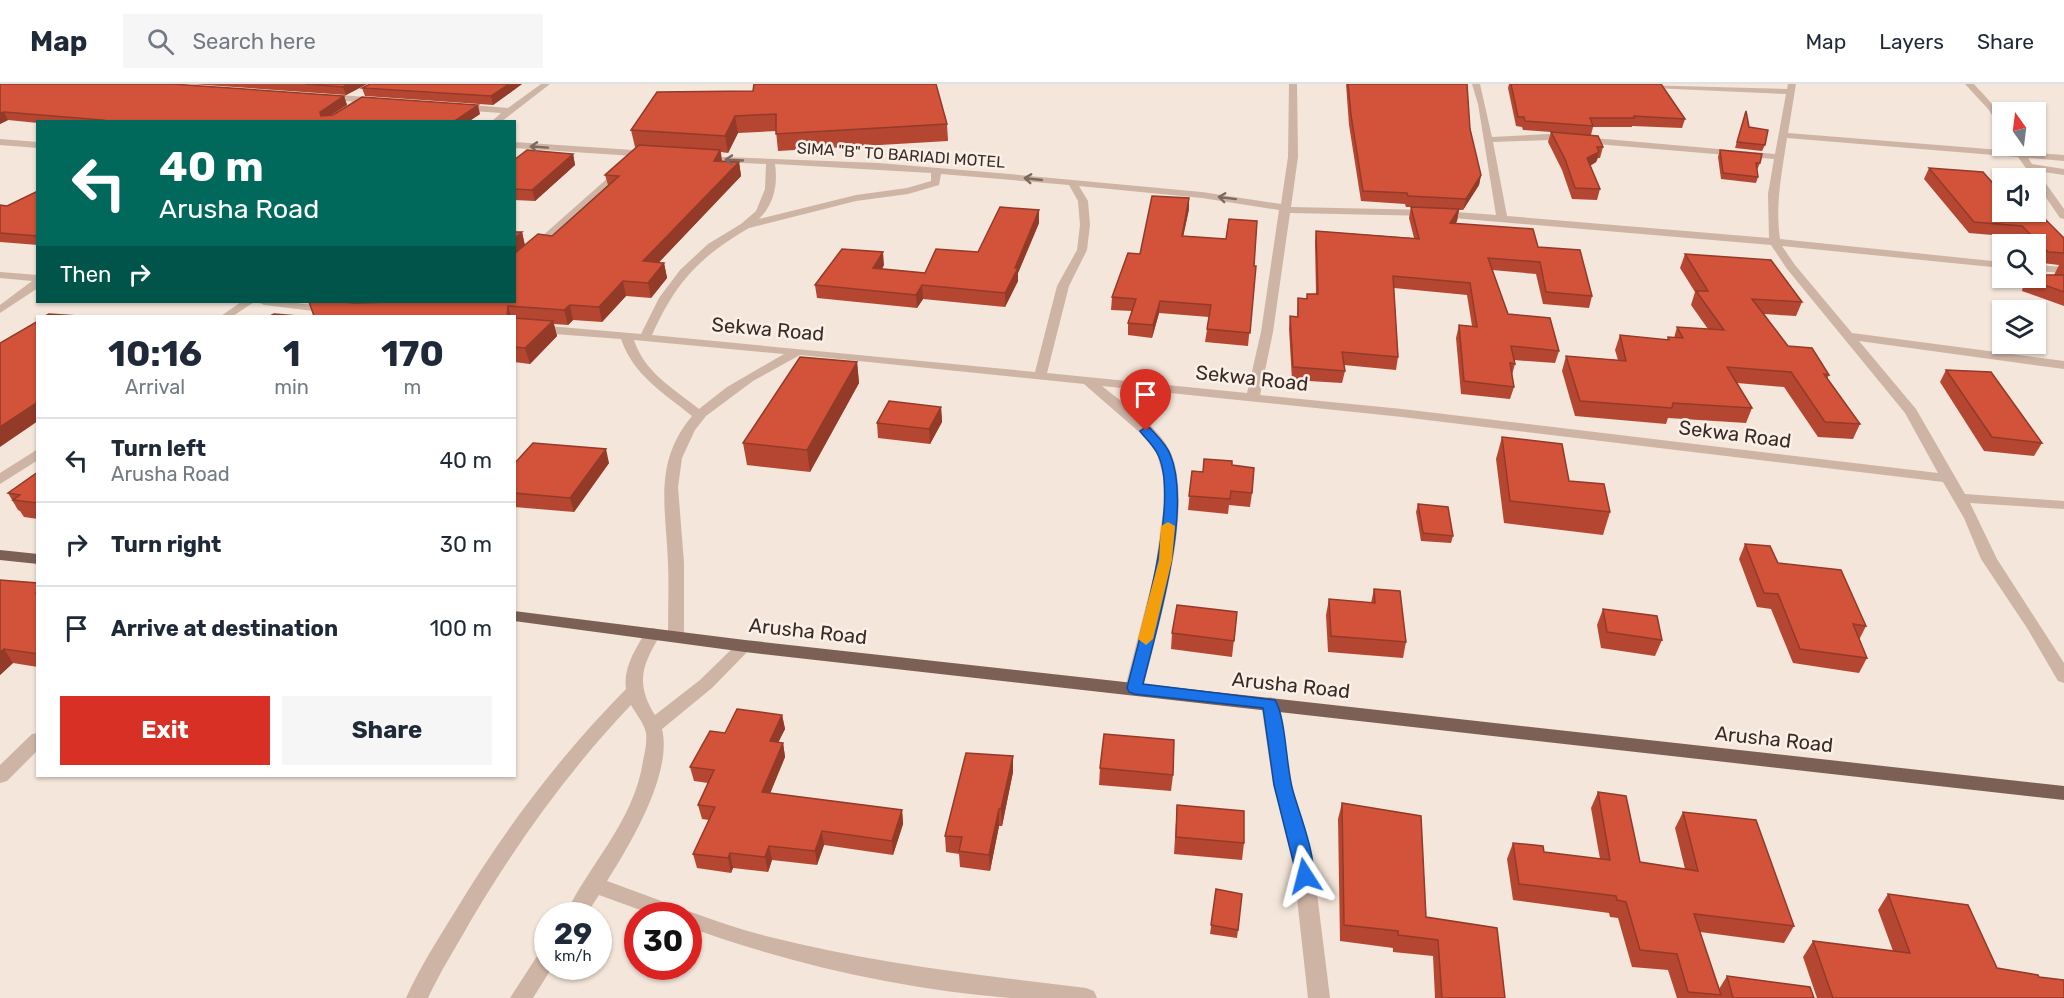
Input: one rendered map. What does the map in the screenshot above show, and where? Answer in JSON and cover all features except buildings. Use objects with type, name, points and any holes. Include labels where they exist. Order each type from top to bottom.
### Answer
[{"type":"main road","points":[[0,555],[36,559]]},
{"type":"main road","name":"Arusha Road","points":[[516,616],[745,646],[2064,793]]},
{"type":"street","points":[[497,120],[546,84]]},
{"type":"street","points":[[1252,397],[1272,301],[1293,157],[1293,84]]},
{"type":"street","points":[[1476,84],[1502,219]]},
{"type":"street","points":[[1608,84],[1791,88],[1773,194],[1772,218],[1775,243],[1791,267],[1911,412],[1960,498],[1989,558],[2034,626],[2064,677]]},
{"type":"street","points":[[1969,84],[1992,109]]},
{"type":"street","points":[[347,99],[368,89]]},
{"type":"street","points":[[313,97],[386,102]]},
{"type":"street","points":[[344,112],[364,100]]},
{"type":"street","points":[[453,106],[508,111]]},
{"type":"street","points":[[1783,135],[1992,153]]},
{"type":"street","points":[[1488,140],[1548,137],[1779,157]]},
{"type":"street","points":[[0,142],[36,145]]},
{"type":"street","points":[[516,145],[659,155]]},
{"type":"street","points":[[516,265],[538,243],[608,184],[638,153]]},
{"type":"street","points":[[2021,156],[2064,158]]},
{"type":"street","points":[[2021,156],[2063,214]]},
{"type":"street","name":"SIMA \"B\" TO BARIADI MOTEL","points":[[692,157],[936,171],[1202,195],[1284,209],[1380,210],[1502,219],[1992,264]]},
{"type":"street","points":[[645,338],[659,305],[670,288],[711,247],[758,216],[771,192],[773,178],[770,161]]},
{"type":"street","points":[[2030,167],[2064,172]]},
{"type":"street","points":[[744,226],[855,198],[924,188],[936,183],[936,171]]},
{"type":"street","points":[[1040,376],[1063,286],[1082,250],[1085,225],[1083,201],[1072,183]]},
{"type":"street","points":[[2046,269],[2064,270]]},
{"type":"street","points":[[0,275],[36,280]]},
{"type":"street","points":[[0,310],[36,282]]},
{"type":"street","points":[[228,315],[246,303]]},
{"type":"street","points":[[272,303],[346,312]]},
{"type":"street","name":"Sekwa Road","points":[[516,327],[798,351],[1252,397],[1948,478]]},
{"type":"street","points":[[626,336],[629,352],[653,380],[700,416]]},
{"type":"street","points":[[1847,336],[2064,365]]},
{"type":"street","points":[[676,637],[676,562],[671,469],[680,443],[700,416],[730,392],[798,351]]},
{"type":"street","points":[[1088,381],[1146,431],[1164,452],[1171,476],[1166,560],[1134,688]]},
{"type":"street","points":[[0,480],[36,454]]},
{"type":"street","points":[[1960,498],[2064,505]]},
{"type":"street","points":[[583,902],[634,820],[650,774],[655,742],[654,726],[639,704],[634,691],[635,663],[653,634]]},
{"type":"street","points":[[654,726],[706,684],[745,646]]},
{"type":"street","points":[[417,998],[492,865],[552,782],[596,729],[634,691]]},
{"type":"street","points":[[1270,704],[1282,785],[1302,853],[1319,998]]},
{"type":"street","points":[[0,776],[36,741]]},
{"type":"street","points":[[594,885],[642,902]]},
{"type":"street","points":[[702,923],[764,945],[833,961],[946,980],[1086,998]]},
{"type":"street","points":[[521,998],[534,978]]},
{"type":"slow traffic","points":[[1146,639],[1166,560],[1168,526]]},
{"type":"route","points":[[1146,431],[1164,452],[1171,476],[1170,503],[1166,560],[1134,688],[1270,704],[1282,785],[1302,853],[1305,876]]}]
